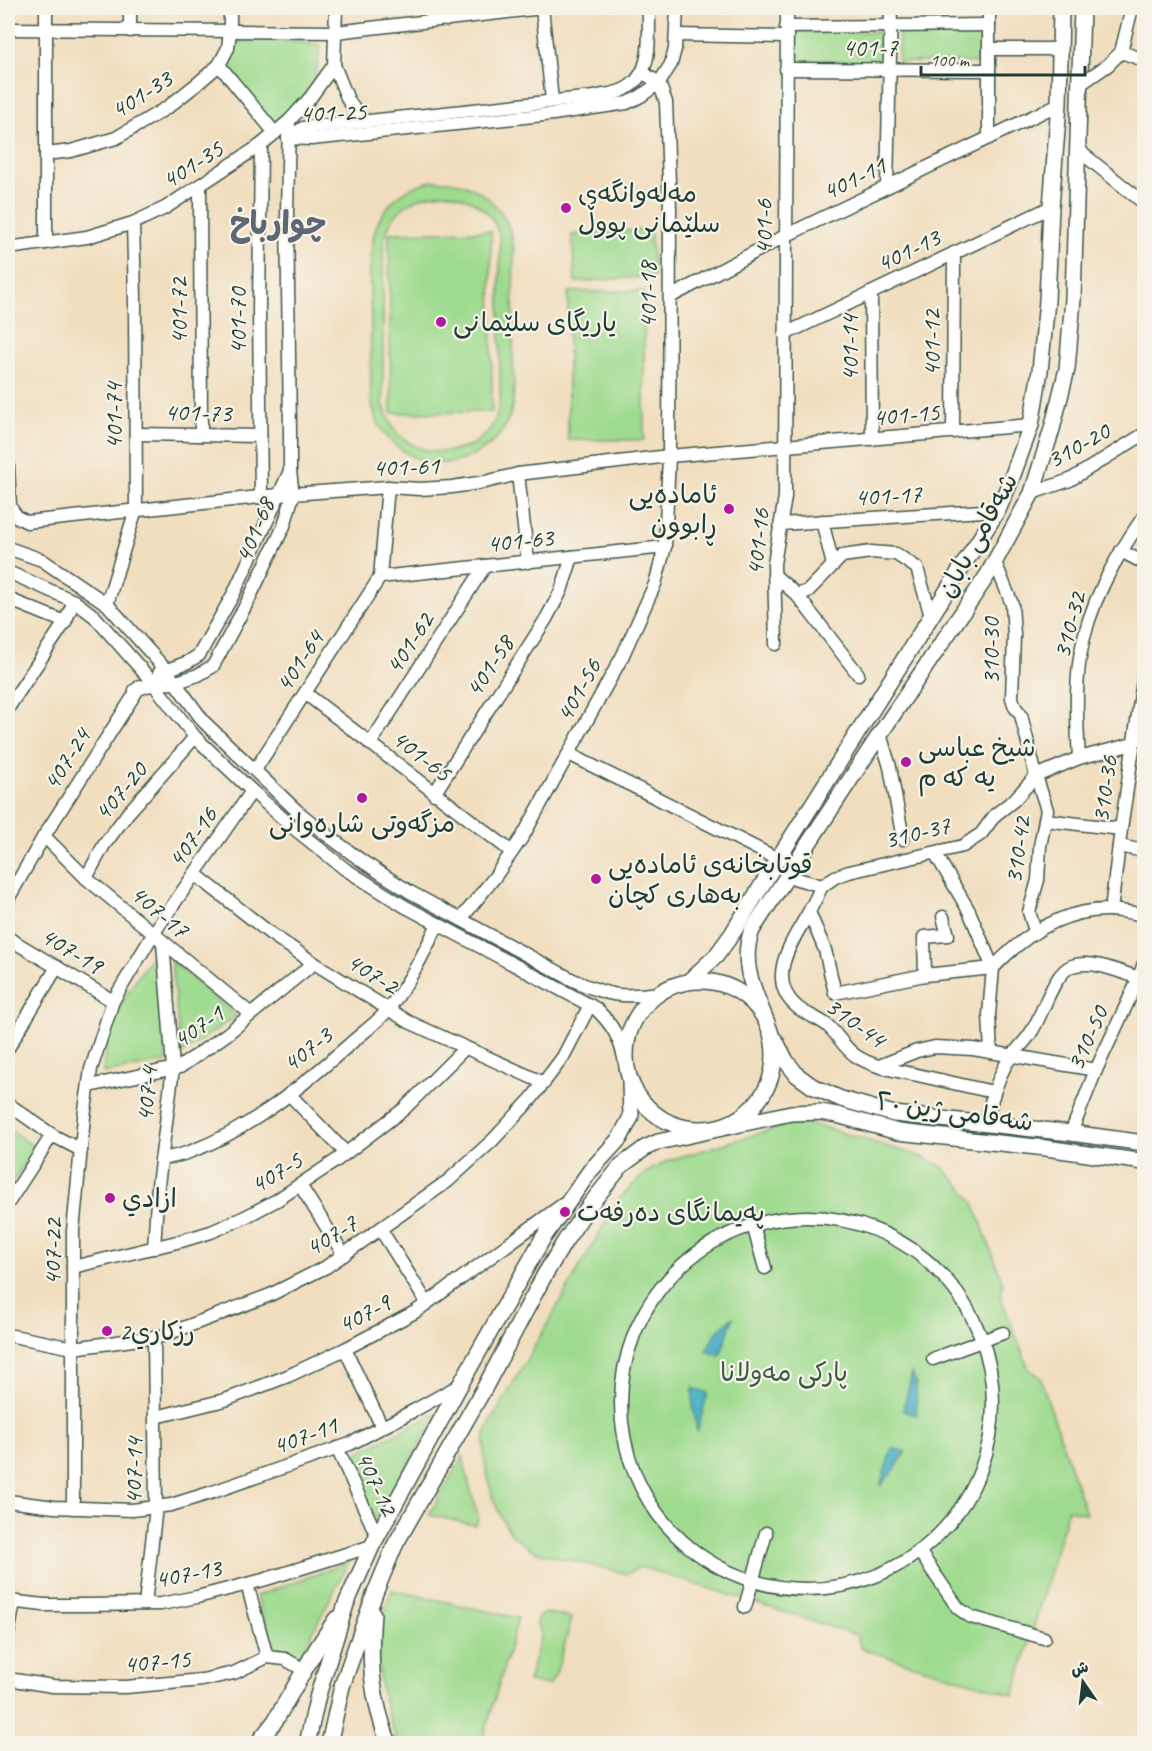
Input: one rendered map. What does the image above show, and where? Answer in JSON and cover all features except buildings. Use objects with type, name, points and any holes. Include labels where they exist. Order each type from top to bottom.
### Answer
[{"type":"main road","name":"شەقامی بابان","points":[[688,982],[724,946],[998,510],[1011,480],[1031,425],[1040,371],[1047,301],[1059,104],[1061,8]]},
{"type":"main road","name":"شەقامی بابان","points":[[769,1027],[751,982],[747,949],[752,930],[980,586],[1032,493],[1052,429],[1067,369],[1073,299],[1082,8]]},
{"type":"main road","points":[[307,1743],[318,1695],[346,1604],[374,1541],[543,1238],[590,1171],[620,1138],[631,1116],[630,1082],[625,1062],[626,1042],[633,1023],[644,1006],[659,993],[688,982],[708,981],[743,994],[757,1007],[769,1027],[774,1046],[774,1063],[767,1087],[753,1108],[724,1127],[658,1142],[645,1148],[621,1166],[565,1241],[395,1545],[375,1593],[342,1686],[329,1743]]},
{"type":"main road","name":"شەقامی ژین ٢٠","points":[[769,1027],[786,1061],[797,1075],[812,1086],[841,1099],[894,1114],[1144,1143]]},
{"type":"main road","points":[[630,1082],[639,1099],[652,1113],[669,1123],[687,1129],[706,1130],[724,1127]]},
{"type":"main road","name":"شەقامی ژین ٢٠","points":[[724,1127],[791,1113],[820,1112],[898,1132],[1046,1148],[1144,1162]]},
{"type":"main road","points":[[375,1593],[370,1649],[371,1673],[374,1696],[389,1743]]},
{"type":"main road","points":[[257,1743],[275,1721],[317,1648],[346,1604]]},
{"type":"street","points":[[46,8],[46,243]]},
{"type":"street","points":[[130,8],[130,31]]},
{"type":"street","points":[[230,8],[228,48],[219,65],[274,133]]},
{"type":"street","points":[[336,8],[334,65],[348,100],[364,121]]},
{"type":"street","points":[[8,29],[336,32],[446,14],[542,8],[552,100]]},
{"type":"street","points":[[649,8],[646,66],[642,72],[659,83],[674,57],[677,8]]},
{"type":"street","name":"401-6","points":[[785,446],[787,8]]},
{"type":"street","points":[[887,187],[891,8]]},
{"type":"street","points":[[989,8],[989,138]]},
{"type":"street","points":[[1079,85],[1108,65],[1121,52],[1132,8]]},
{"type":"street","points":[[676,35],[890,26],[989,25]]},
{"type":"street","points":[[989,49],[1060,49]]},
{"type":"street","points":[[1121,52],[1144,60]]},
{"type":"street","name":"401-33","points":[[46,154],[71,151],[116,138],[168,107],[219,65]]},
{"type":"street","name":"401-35","points":[[8,249],[87,237],[133,223],[165,208],[261,145],[289,121],[310,98],[334,65]]},
{"type":"street","name":"401-7","points":[[786,69],[988,70]]},
{"type":"street","name":"401-25","points":[[288,138],[303,128],[594,97],[619,92],[631,86],[642,72]]},
{"type":"street","name":"401-25","points":[[288,138],[311,139],[595,109],[627,103],[659,83]]},
{"type":"street","name":"401-18","points":[[659,83],[666,102],[670,210],[669,456]]},
{"type":"street","name":"401-11","points":[[670,297],[785,236],[1059,104]]},
{"type":"street","name":"401-70","points":[[289,121],[290,471]]},
{"type":"street","points":[[1077,142],[1083,154],[1144,203]]},
{"type":"street","name":"401-70","points":[[261,145],[259,308],[261,497]]},
{"type":"street","name":"401-72","points":[[200,186],[201,435]]},
{"type":"street","name":"401-13","points":[[785,334],[1051,207]]},
{"type":"street","name":"401-74","points":[[107,604],[136,509],[133,223]]},
{"type":"street","name":"401-12","points":[[953,432],[954,253]]},
{"type":"street","name":"401-14","points":[[871,293],[872,439]]},
{"type":"street","name":"401-15","points":[[785,446],[1031,425]]},
{"type":"street","name":"401-73","points":[[136,434],[260,436]]},
{"type":"street","name":"310-20","points":[[1032,493],[1070,480],[1144,434]]},
{"type":"street","name":"401-61","points":[[8,465],[10,507],[17,517],[27,522],[278,495],[388,487],[420,489],[452,487],[518,474],[669,456],[785,446]]},
{"type":"street","name":"401-16","points":[[776,644],[774,564],[785,497],[785,446]]},
{"type":"street","name":"401-56","points":[[461,919],[523,836],[622,657],[655,584],[665,547],[669,456]]},
{"type":"street","name":"401-68","points":[[151,681],[174,683],[198,675],[213,666],[248,601],[284,526],[293,495],[290,471]]},
{"type":"street","name":"401-68","points":[[151,681],[166,670],[188,662],[199,655],[234,593],[290,471]]},
{"type":"street","points":[[518,474],[528,562]]},
{"type":"street","points":[[380,577],[388,487]]},
{"type":"street","name":"401-17","points":[[781,524],[998,510]]},
{"type":"street","name":"310-32","points":[[1079,758],[1077,723],[1080,659],[1084,638],[1093,608],[1121,551],[1144,516]]},
{"type":"street","points":[[822,521],[833,565]]},
{"type":"street","name":"401-63","points":[[380,577],[665,547]]},
{"type":"street","points":[[8,548],[42,560],[107,604],[166,670],[204,722],[297,811],[354,855],[411,892],[573,980],[614,996],[659,993]]},
{"type":"street","points":[[1121,551],[1144,563]]},
{"type":"street","points":[[796,595],[808,591],[842,556],[871,552],[896,554],[917,568],[931,616]]},
{"type":"street","name":"401-58","points":[[434,794],[546,619],[561,591],[572,557]]},
{"type":"street","name":"310-30","points":[[994,562],[1012,604],[1014,635],[1012,698],[1021,714],[1035,776]]},
{"type":"street","name":"401-62","points":[[370,744],[485,566]]},
{"type":"street","points":[[8,572],[74,601],[94,616],[151,681],[195,737],[252,792],[345,869],[404,906],[590,1005],[605,1017],[616,1032],[625,1062]]},
{"type":"street","points":[[774,574],[796,595],[858,674]]},
{"type":"street","name":"401-64","points":[[255,770],[380,577]]},
{"type":"street","points":[[8,599],[64,622]]},
{"type":"street","points":[[8,708],[64,622],[74,601]]},
{"type":"street","name":"310-36","points":[[1111,910],[1144,674]]},
{"type":"street","name":"407-24","points":[[8,899],[44,836],[135,690],[151,681]]},
{"type":"street","name":"401-65","points":[[305,693],[512,852]]},
{"type":"street","points":[[1035,776],[1079,758],[1133,744],[1144,730]]},
{"type":"street","points":[[880,734],[890,766],[903,838]]},
{"type":"street","name":"407-20","points":[[86,879],[104,845],[128,813],[195,737]]},
{"type":"street","points":[[569,754],[778,859]]},
{"type":"street","name":"310-42","points":[[1035,776],[1047,810],[1040,846],[1038,880],[1029,912],[1035,931]]},
{"type":"street","name":"310-37","points":[[822,886],[849,872],[951,849],[973,840],[1035,776]]},
{"type":"street","name":"407-16","points":[[113,1001],[153,934],[252,792]]},
{"type":"street","points":[[1045,820],[1121,829]]},
{"type":"street","name":"407-17","points":[[44,836],[86,879],[251,1014]]},
{"type":"street","points":[[1119,846],[1144,851]]},
{"type":"street","points":[[935,853],[973,918],[993,968],[988,1015],[991,1052]]},
{"type":"street","name":"407-2","points":[[195,874],[271,934],[409,1022],[544,1083]]},
{"type":"street","points":[[787,876],[822,886]]},
{"type":"street","name":"310-44","points":[[822,886],[783,960],[781,975],[785,993],[796,1006],[830,1028],[854,1055],[879,1066],[993,1092]]},
{"type":"street","points":[[808,912],[825,950],[835,993],[925,975],[993,968],[1008,952],[1035,931],[1091,911],[1111,910],[1144,915]]},
{"type":"street","points":[[925,975],[924,937],[948,935],[942,917]]},
{"type":"street","name":"407-3","points":[[161,1159],[191,1152],[255,1119],[332,1059],[389,1009],[421,960],[438,924]]},
{"type":"street","name":"407-19","points":[[8,938],[113,1001]]},
{"type":"street","name":"407-4","points":[[154,1248],[158,1185],[173,1068],[163,943]]},
{"type":"street","name":"407-1","points":[[88,1086],[180,1067],[314,963]]},
{"type":"street","name":"310-50","points":[[1071,1133],[1096,1070],[1144,963]]},
{"type":"street","points":[[985,1124],[993,1092],[1011,1056],[1026,1041],[1060,976],[1068,968],[1078,964],[1092,965],[1139,978]]},
{"type":"street","points":[[10,1039],[57,967]]},
{"type":"street","name":"407-22","points":[[73,1508],[73,1231],[88,1086],[94,1059],[113,1001]]},
{"type":"street","name":"407-7","points":[[8,1335],[74,1348],[162,1336],[270,1295],[326,1267],[456,1175],[493,1140],[532,1098],[563,1057],[590,1005]]},
{"type":"street","points":[[879,1066],[917,1051],[935,1047],[974,1049],[1096,1070]]},
{"type":"street","name":"407-5","points":[[73,1268],[210,1232],[277,1200],[346,1153],[404,1109],[465,1048]]},
{"type":"street","points":[[289,1094],[346,1153]]},
{"type":"street","points":[[8,1104],[51,1135],[81,1150]]},
{"type":"street","points":[[8,1203],[51,1135]]},
{"type":"street","points":[[300,1185],[344,1255]]},
{"type":"street","name":"407-9","points":[[156,1417],[225,1400],[288,1376],[345,1349],[415,1312],[568,1201]]},
{"type":"street","points":[[821,1217],[858,1223],[894,1237],[926,1258],[953,1285],[973,1317],[983,1341],[993,1388],[993,1425],[985,1460],[970,1493],[949,1523],[919,1551],[894,1568],[862,1581],[828,1588],[793,1589],[753,1581],[728,1572],[700,1556],[675,1535],[654,1511],[635,1477],[623,1441],[619,1403],[623,1364],[635,1328],[654,1295],[680,1266],[710,1243],[746,1226],[783,1218],[821,1217]]},
{"type":"street","points":[[753,1225],[765,1268]]},
{"type":"street","points":[[381,1230],[427,1303]]},
{"type":"street","points":[[933,1359],[1003,1333]]},
{"type":"street","name":"407-14","points":[[145,1604],[156,1507],[154,1337]]},
{"type":"street","points":[[345,1349],[382,1427]]},
{"type":"street","name":"407-11","points":[[8,1501],[54,1507],[132,1510],[171,1505],[350,1444],[460,1385]]},
{"type":"street","name":"407-12","points":[[337,1448],[374,1541]]},
{"type":"street","points":[[745,1607],[766,1533]]},
{"type":"street","name":"407-13","points":[[11,1602],[44,1605],[162,1604],[314,1565],[374,1541]]},
{"type":"street","points":[[919,1551],[963,1612],[971,1617],[1044,1638]]},
{"type":"street","points":[[247,1584],[267,1657],[285,1659],[304,1670]]},
{"type":"street","points":[[8,1634],[11,1602]]},
{"type":"street","name":"407-15","points":[[8,1679],[53,1686],[126,1687],[202,1680],[234,1673],[267,1657]]},
{"type":"green space","points":[[796,31],[885,32],[884,63],[796,61]]},
{"type":"green space","points":[[899,31],[982,32],[982,63],[898,62]]},
{"type":"green space","points":[[272,39],[321,45],[314,85],[275,129],[222,65],[234,41]]},
{"type":"green space","points":[[448,181],[463,184],[488,199],[506,222],[514,251],[514,393],[510,415],[505,426],[490,444],[470,457],[447,463],[426,462],[409,455],[394,444],[378,423],[371,396],[370,272],[375,231],[383,212],[395,199],[424,183]],"holes":[[[450,193],[467,199],[488,214],[500,237],[500,402],[494,422],[481,439],[470,446],[444,452],[419,447],[397,433],[388,419],[383,403],[383,250],[390,225],[404,207],[424,197]]]},
{"type":"green space","points":[[650,229],[654,276],[575,282],[572,235]]},
{"type":"green space","name":"یاریگای سلێمانی","points":[[491,231],[492,412],[391,413],[389,233]]},
{"type":"green space","points":[[644,291],[644,440],[568,440],[568,292]]},
{"type":"green space","points":[[157,948],[166,1062],[103,1073],[108,1035],[117,1012]]},
{"type":"green space","points":[[171,960],[236,1016],[181,1054]]},
{"type":"green space","name":"پارکی مەولانا","points":[[803,1123],[922,1157],[941,1166],[961,1186],[974,1203],[1003,1284],[1000,1295],[1029,1369],[1040,1377],[1086,1514],[1068,1509],[1014,1695],[862,1649],[856,1635],[641,1567],[627,1574],[537,1552],[511,1533],[497,1508],[488,1480],[484,1452],[487,1429],[619,1199],[644,1174],[667,1161],[787,1125]]},
{"type":"green space","points":[[8,1129],[35,1147],[8,1189]]},
{"type":"green space","points":[[438,1412],[376,1522],[347,1458]]},
{"type":"green space","points":[[463,1456],[478,1516],[477,1523],[474,1525],[429,1515]]},
{"type":"green space","points":[[349,1562],[301,1655],[275,1649],[256,1596]]},
{"type":"green space","points":[[392,1590],[518,1618],[482,1743],[398,1743],[385,1704],[378,1667],[381,1630]]},
{"type":"green space","points":[[546,1613],[572,1618],[556,1674],[549,1685],[528,1682],[542,1633],[536,1622],[539,1615]]},
{"type":"water","points":[[733,1318],[720,1356],[706,1351],[717,1332]]},
{"type":"water","points":[[912,1373],[916,1384],[917,1415],[903,1411]]},
{"type":"water","points":[[693,1388],[708,1393],[697,1432],[693,1405]]},
{"type":"water","points":[[892,1448],[906,1452],[880,1486]]},
{"type":"place","name":"مەلەوانگەی سلێمانی پووڵ","points":[[566,208]]},
{"type":"place","name":"یاریگای سلێمانی","points":[[441,322]]},
{"type":"place","name":"ئامادەیی ڕابوون","points":[[729,509]]},
{"type":"place","name":"شیخ عباسی یه که م","points":[[906,762]]},
{"type":"place","name":"مزگەوتی شارەوانی","points":[[362,798]]},
{"type":"place","name":"قوتابخانەی ئامادەیی بەهاری کچان","points":[[596,879]]},
{"type":"place","name":"ازادي","points":[[110,1198]]},
{"type":"place","name":"پەیمانگای دەرفەت","points":[[565,1212]]},
{"type":"place","name":"رزكاري2","points":[[107,1331]]},
{"type":"district","name":"چوارباخ","points":[[278,223]]}]
